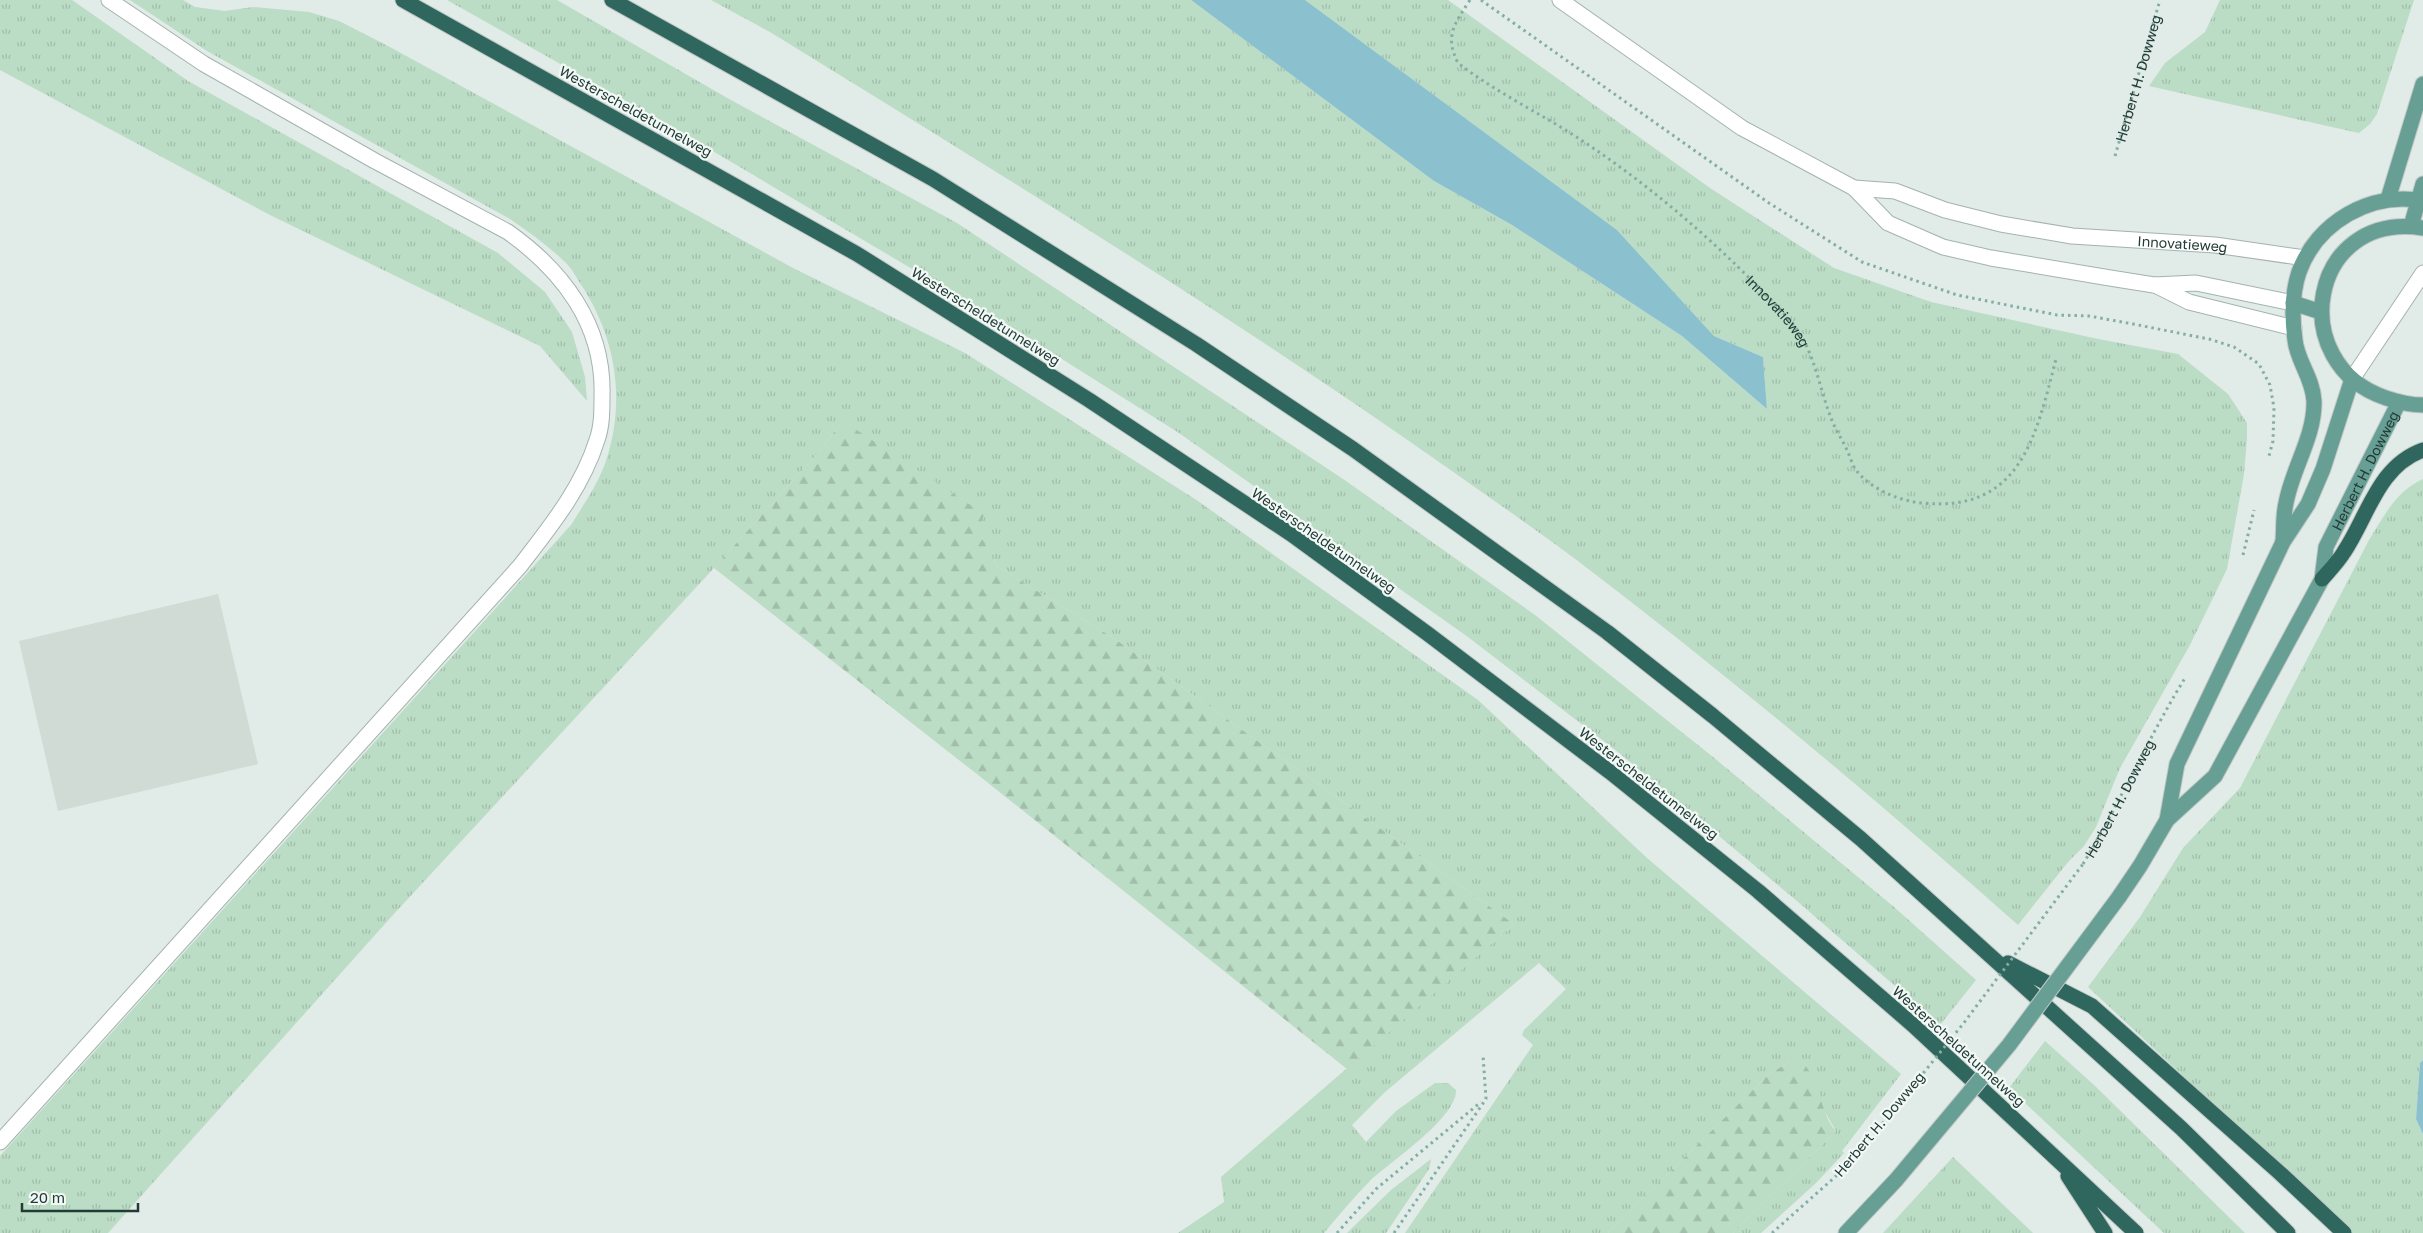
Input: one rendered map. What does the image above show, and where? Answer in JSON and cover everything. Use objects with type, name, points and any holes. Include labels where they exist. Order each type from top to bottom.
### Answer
[{"type":"highway","name":"Westerscheldetunnelweg","points":[[403,0],[857,254],[1089,400],[1291,534],[1428,634],[1610,772],[1742,878],[1913,1025],[2053,1153],[2136,1233]]},
{"type":"highway","points":[[612,0],[932,179],[1196,344],[1353,450],[1599,627],[1861,839],[2181,1128],[2288,1233]]},
{"type":"highway","points":[[2322,579],[2344,553],[2374,496],[2391,470],[2410,455],[2423,450]]},
{"type":"highway","points":[[1989,953],[2092,1006],[2281,1174],[2344,1233]]},
{"type":"highway","points":[[2053,1153],[2105,1233]]},
{"type":"main road","points":[[2388,199],[2423,84]]},
{"type":"main road","points":[[2423,184],[2417,227],[2383,228],[2358,240],[2337,259],[2324,284],[2321,312],[2325,337],[2336,360],[2352,379],[2372,392],[2399,402],[2423,405]]},
{"type":"main road","name":"Herbert H. Dowweg","points":[[2283,542],[2286,502],[2308,435],[2314,401],[2311,381],[2295,342],[2294,328],[2293,303],[2299,273],[2305,258],[2317,240],[2333,224],[2372,202],[2388,199],[2421,200]]},
{"type":"main road","points":[[2293,303],[2321,312]]},
{"type":"main road","name":"Herbert H. Dowweg","points":[[2167,820],[2177,764],[2283,542],[2308,504],[2352,379]]},
{"type":"main road","name":"Herbert H. Dowweg","points":[[1846,1233],[1896,1180],[2009,1045],[2119,897],[2167,820],[2215,776],[2322,579],[2326,547],[2399,402]]},
{"type":"street","points":[[0,1142],[520,566],[558,518],[576,488],[597,439],[602,417],[602,382],[598,351],[588,321],[570,291],[549,266],[528,246],[508,232],[376,161],[204,64],[109,0]]},
{"type":"street","name":"Innovatieweg","points":[[1560,0],[1742,128],[1854,188],[1888,223],[1943,247],[1991,258],[2154,285],[2196,283],[2293,303]]},
{"type":"street","name":"Innovatieweg","points":[[1854,188],[1895,192],[1946,210],[2001,224],[2072,236],[2215,245],[2305,258]]},
{"type":"street","points":[[2352,379],[2423,274]]},
{"type":"street","name":"Innovatieweg","points":[[2154,285],[2189,302],[2294,328]]},
{"type":"path","name":"Innovatieweg","points":[[1470,0],[1456,22],[1452,33],[1450,46],[1458,63],[1575,136],[1647,188],[1690,222],[1735,265],[1790,321],[1803,338],[1832,420],[1856,470],[1875,486],[1899,499],[1946,506],[1986,494],[2001,485],[2017,468],[2038,426],[2056,359]]},
{"type":"path","name":"Herbert H. Dowweg","points":[[2115,156],[2160,0]]},
{"type":"path","points":[[2209,339],[2234,347],[2259,364],[2270,385],[2274,416],[2273,441],[2268,459]]},
{"type":"path","points":[[2241,563],[2256,504]]},
{"type":"path","name":"Herbert H. Dowweg","points":[[1772,1233],[1835,1177],[1862,1148],[1963,1024],[2084,864],[2106,826],[2160,719],[2185,677]]},
{"type":"path","points":[[1394,1233],[1486,1099],[1483,1055]]},
{"type":"path","points":[[1337,1233],[1376,1189],[1486,1099]]},
{"type":"shaded area","points":[[218,594],[258,764],[58,811],[19,641]]},
{"type":"green space","points":[[0,0],[72,0],[188,81],[498,253],[545,292],[572,332],[585,377],[587,401],[540,346],[270,215],[0,70]]},
{"type":"green space","points":[[130,0],[183,0],[195,7],[225,11],[253,7],[309,12],[339,21],[793,268],[965,353],[1198,501],[1478,700],[1647,858],[1901,1074],[1842,1151],[1844,1153],[1816,1183],[1761,1233],[1733,1233],[1836,1131],[1825,1112],[1809,1070],[1791,1061],[1769,1074],[1608,1233],[1405,1233],[1533,1045],[1522,1035],[1524,1030],[1566,989],[1539,963],[1385,1092],[1352,1125],[1366,1142],[1396,1111],[1435,1083],[1448,1083],[1456,1090],[1453,1101],[1446,1113],[1435,1126],[1370,1181],[1324,1233],[1178,1233],[1224,1202],[1221,1177],[1514,924],[1112,637],[998,567],[979,533],[843,421],[816,455],[714,568],[392,916],[108,1233],[0,1233],[0,1156],[571,525],[603,469],[612,438],[615,415],[614,370],[603,327],[594,306],[573,272],[554,252],[510,219],[207,51]]},
{"type":"green space","points":[[447,0],[557,0],[729,99],[957,223],[1346,481],[1535,615],[1713,757],[1894,907],[1976,980],[1940,1025],[1797,901],[1618,752],[1468,637],[1179,433],[1024,335],[667,124]]},
{"type":"green space","points":[[711,0],[1191,0],[1434,181],[1512,225],[1682,336],[1767,409],[1763,357],[1714,336],[1617,230],[1305,0],[1448,0],[1710,188],[1834,268],[1931,302],[2098,339],[2178,354],[2228,394],[2247,423],[2244,474],[2227,569],[2190,645],[2120,768],[2096,827],[2084,846],[2068,862],[2018,925],[1911,831],[1746,693],[1634,604],[1531,527],[1369,413],[1200,301],[1029,192],[770,32]]},
{"type":"green space","points":[[2220,0],[2414,0],[2377,114],[2370,124],[2359,133],[2149,86],[2165,63],[2205,32]]},
{"type":"green space","points":[[843,421],[984,514],[979,533],[998,567],[1112,637],[1514,924],[1347,1069],[987,782],[714,568],[816,455]]},
{"type":"green space","points":[[2423,479],[2423,1060],[2420,1063],[2416,1119],[2423,1134],[2423,1233],[2352,1233],[2088,987],[2140,917],[2183,848],[2240,788],[2369,540],[2398,497],[2405,490]]},
{"type":"green space","points":[[2045,1041],[2094,1085],[2245,1233],[2164,1233],[2009,1088]]},
{"type":"green space","points":[[1791,1061],[1799,1061],[1812,1075],[1826,1114],[1836,1131],[1733,1233],[1608,1233],[1769,1074]]},
{"type":"green space","points":[[1953,1157],[2033,1233],[1883,1233]]},
{"type":"green space","points":[[1431,1159],[1429,1169],[1386,1233],[1347,1233],[1391,1190]]},
{"type":"water","points":[[1191,0],[1305,0],[1617,230],[1714,336],[1763,357],[1767,409],[1682,336],[1512,225],[1434,181]]},
{"type":"water","points":[[2423,1060],[2423,1134],[2416,1119],[2420,1063]]}]
